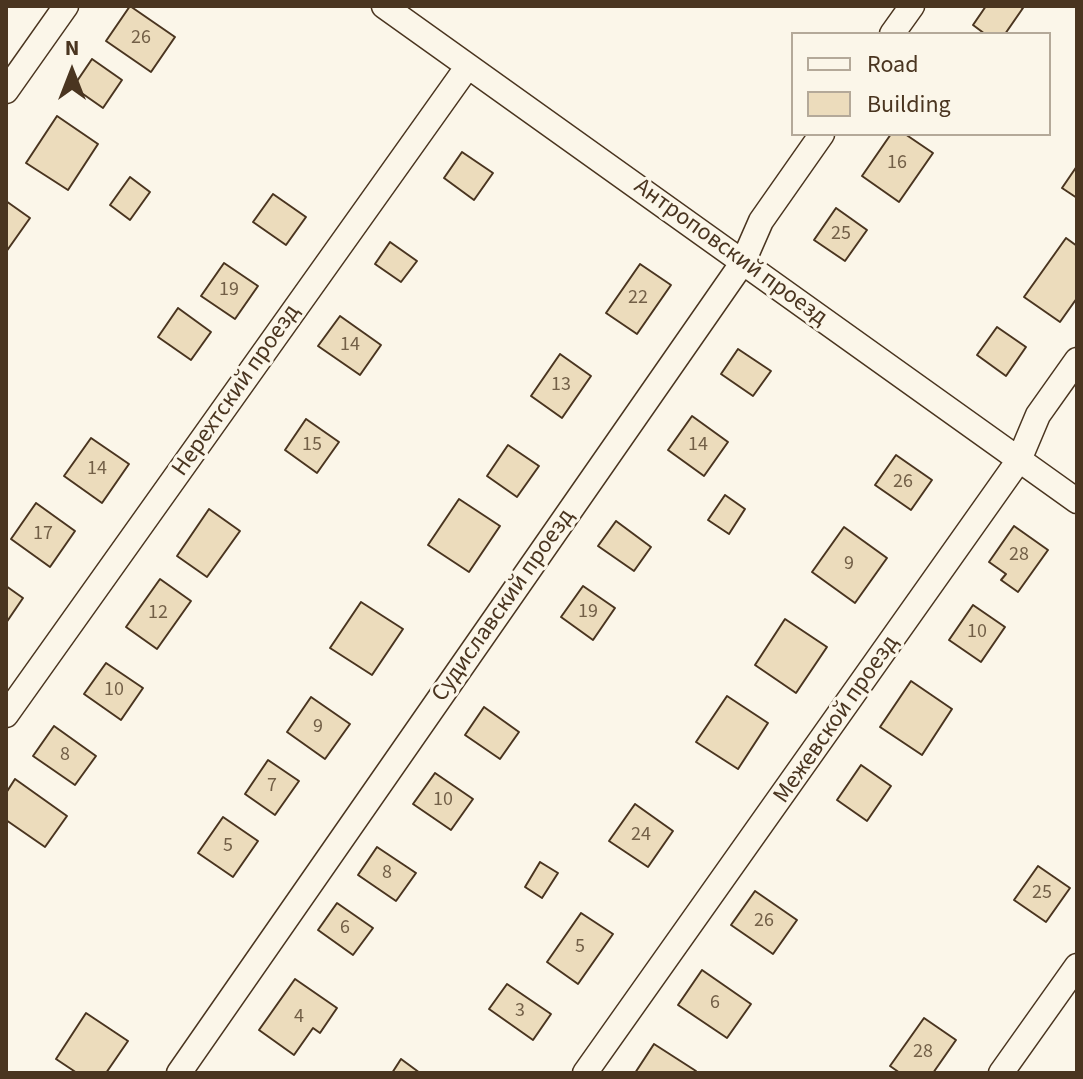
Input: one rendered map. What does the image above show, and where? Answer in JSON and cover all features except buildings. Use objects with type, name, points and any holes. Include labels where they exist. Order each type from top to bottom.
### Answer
[{"type":"street","points":[[6,91],[66,6]]},
{"type":"street","name":"Антроповский проезд","points":[[384,6],[1077,501]]},
{"type":"street","points":[[893,32],[912,6]]},
{"type":"street","name":"Нерехтский проезд","points":[[6,715],[468,66]]},
{"type":"street","name":"Судиславский проезд","points":[[179,1073],[743,262],[761,221],[821,136]]},
{"type":"street","name":"Межевской проезд","points":[[585,1073],[1019,460],[1038,415],[1077,360]]},
{"type":"street","points":[[1001,1073],[1077,966]]}]
